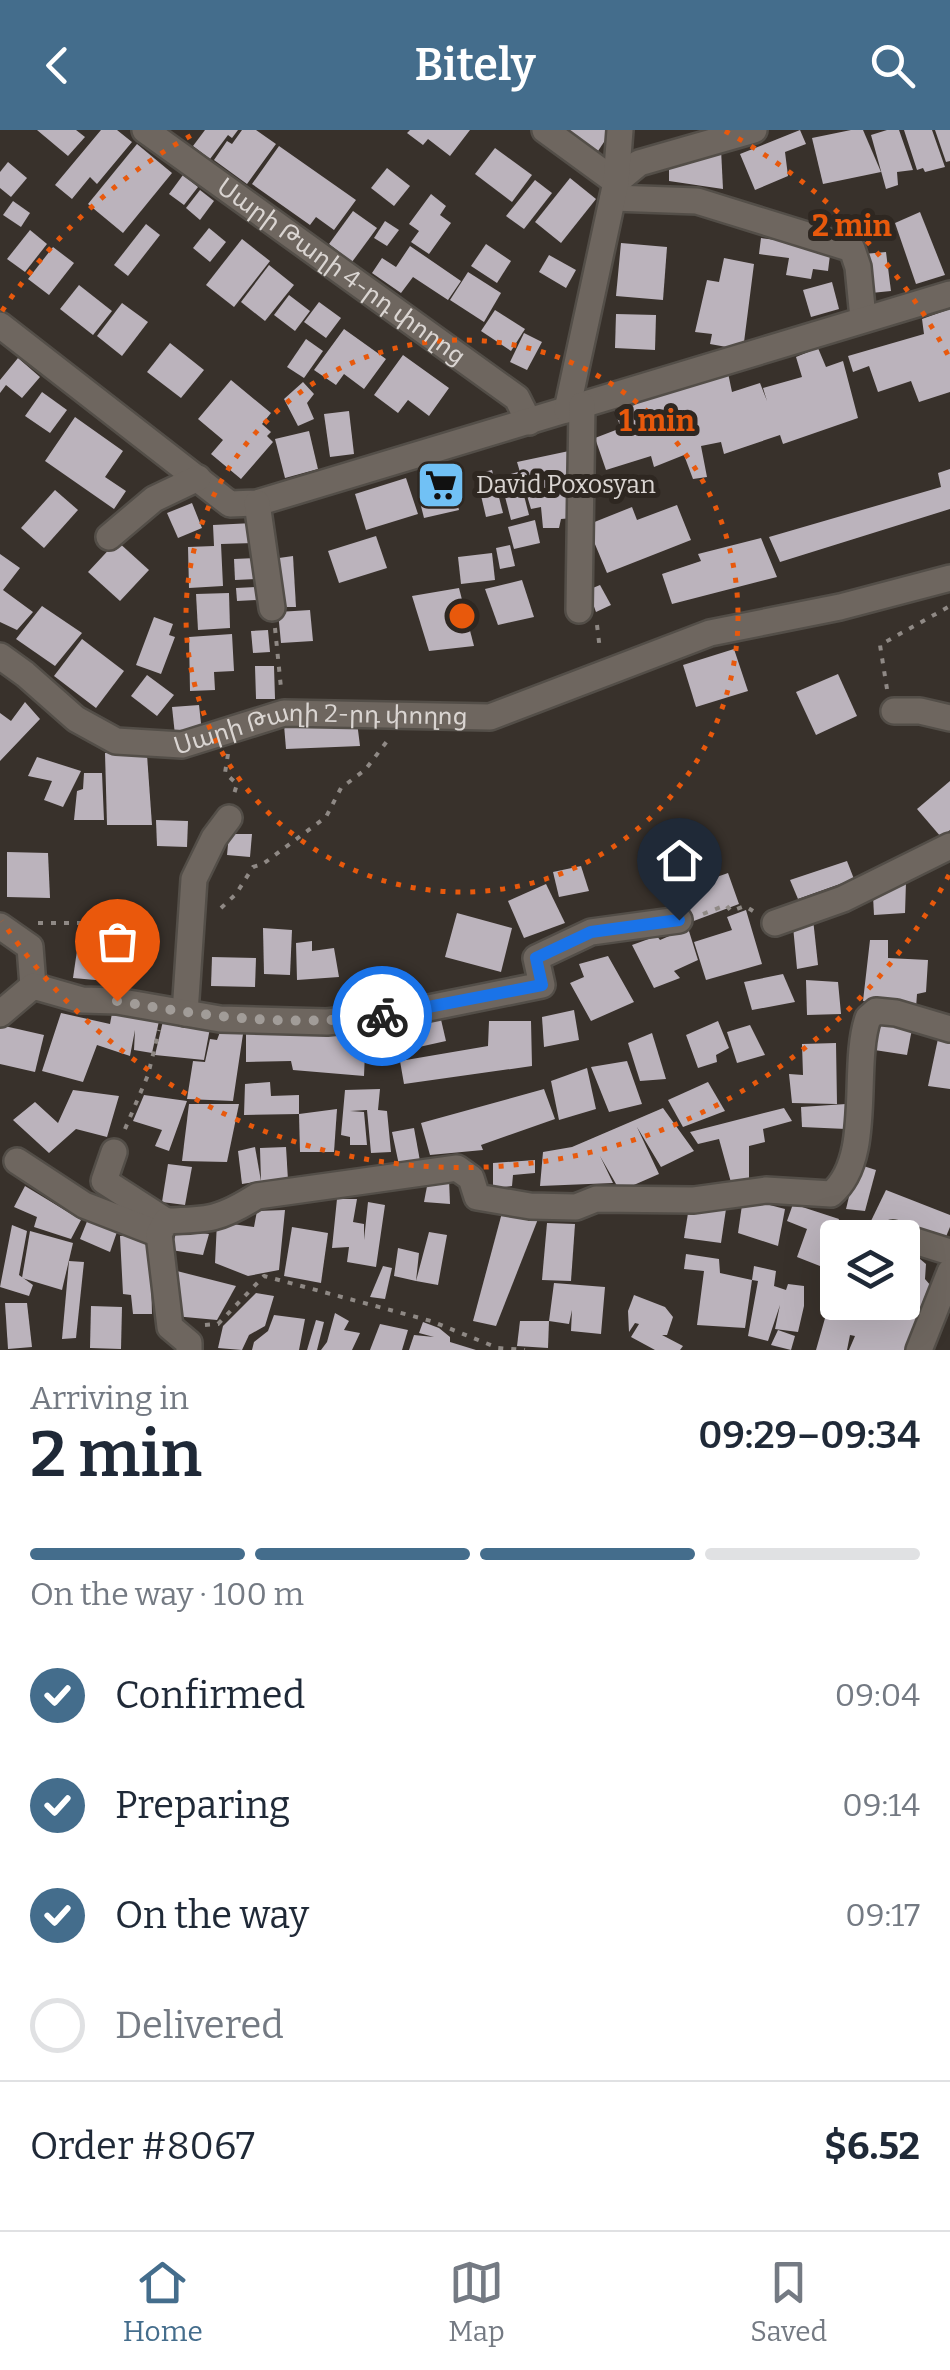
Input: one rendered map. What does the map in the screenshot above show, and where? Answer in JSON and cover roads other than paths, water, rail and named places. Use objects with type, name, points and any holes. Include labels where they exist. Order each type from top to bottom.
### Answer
[{"type":"street","name":"Սարի Թաղի 4-րդ փողոց","points":[[145,130],[517,398],[529,422]]},
{"type":"street","points":[[545,130],[615,190],[697,202],[852,249],[864,318]]},
{"type":"street","points":[[585,610],[574,407],[615,190],[620,130]]},
{"type":"street","points":[[615,190],[639,163],[754,130]]},
{"type":"street","points":[[0,326],[230,504],[257,504],[950,294]]},
{"type":"street","points":[[109,537],[154,499],[198,478]]},
{"type":"street","points":[[257,504],[272,608]]},
{"type":"street","name":"Սարի Թաղի 2-րդ փողոց","points":[[0,656],[76,719],[116,741],[182,745],[284,713],[490,717],[710,633],[840,607],[950,578]]},
{"type":"street","points":[[894,711],[920,711],[950,718]]},
{"type":"street","points":[[175,1011],[194,879],[228,818]]},
{"type":"street","points":[[775,923],[843,898],[950,846]]},
{"type":"street","points":[[33,986],[82,1000],[220,1018],[327,1022],[394,1015],[542,985],[536,958],[591,932],[679,920]]},
{"type":"street","points":[[2,927],[30,947],[33,986]]},
{"type":"street","points":[[0,1014],[33,986]]},
{"type":"street","points":[[17,1161],[84,1205],[163,1228],[208,1220],[257,1196],[457,1168],[472,1178],[477,1197],[530,1206],[576,1207],[596,1199],[694,1200],[766,1190],[832,1194],[842,1186],[849,1172],[859,1118],[859,1073],[868,1018],[876,1011],[896,1013],[950,1029]]},
{"type":"street","points":[[114,1152],[104,1182],[163,1228],[170,1328],[190,1343],[188,1350]]},
{"type":"street","points":[[920,1243],[950,1252]]},
{"type":"street","points":[[919,1350],[950,1272]]},
{"type":"place","name":"David Poxosyan","points":[[441,485]]}]
